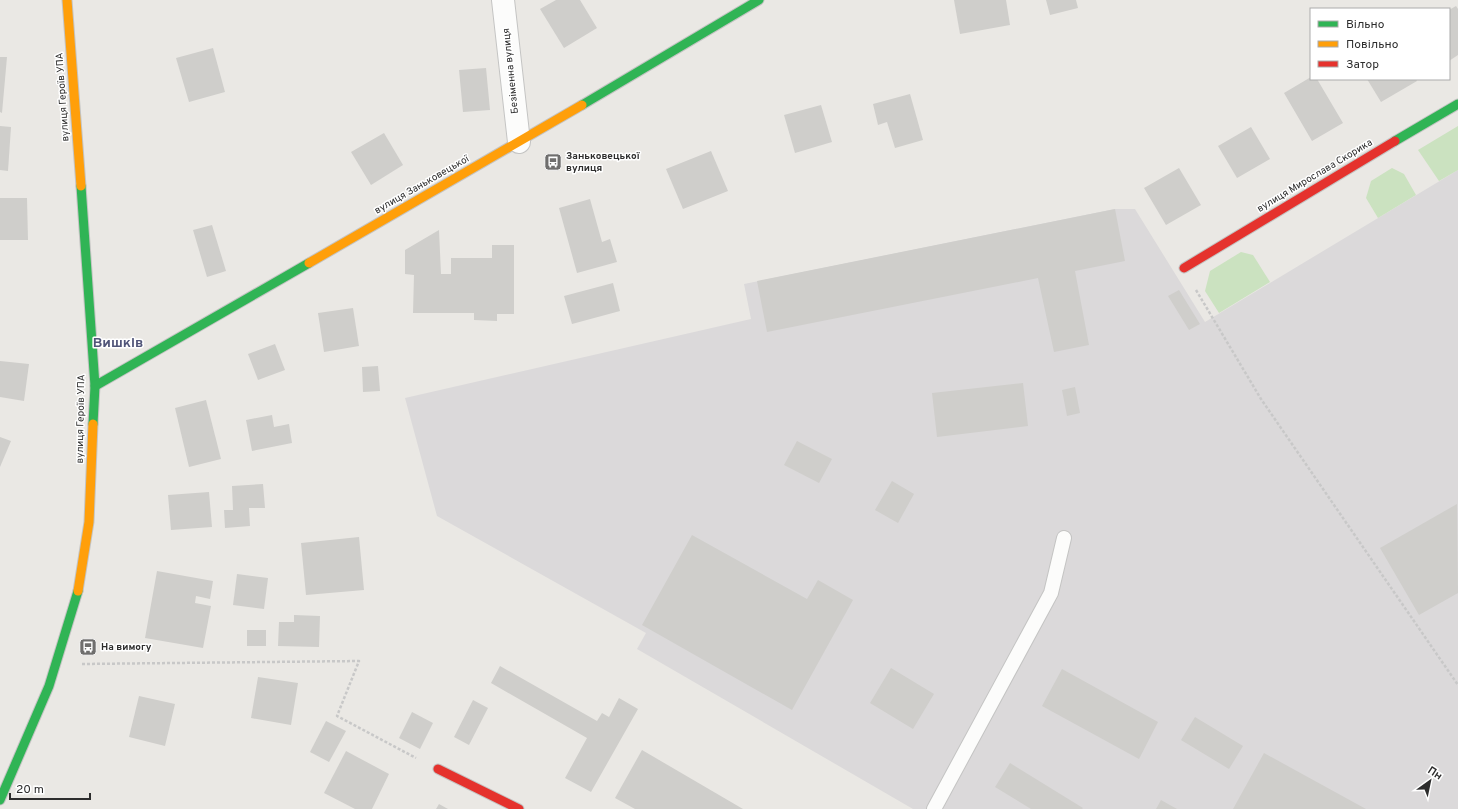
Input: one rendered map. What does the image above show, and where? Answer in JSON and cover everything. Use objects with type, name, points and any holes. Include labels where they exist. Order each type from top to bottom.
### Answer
[{"type":"street","name":"вулиця Героїв УПА","points":[[0,800],[49,686],[78,593],[89,522],[95,386],[67,0]]},
{"type":"street","name":"Безіменна вулиця","points":[[503,0],[519,142]]},
{"type":"street","name":"вулиця Заньковецької","points":[[95,386],[519,142],[759,0]]},
{"type":"street","name":"вулиця Мирослава Скорика","points":[[1184,268],[1458,104]]},
{"type":"street","points":[[438,770],[519,809]]},
{"type":"lane","points":[[934,809],[1051,593],[1064,538]]},
{"type":"path","points":[[1184,268],[1261,399],[1458,685]]},
{"type":"path","points":[[56,664],[359,662],[337,716],[438,770]]},
{"type":"shaded area","points":[[1458,170],[1458,809],[913,809],[637,649],[646,633],[437,516],[405,398],[751,319],[744,284],[1115,209],[1135,209],[1205,322]]},
{"type":"green space","points":[[1458,126],[1458,170],[1439,181],[1418,150]]},
{"type":"green space","points":[[1392,168],[1404,174],[1416,195],[1378,218],[1366,198],[1371,181]]},
{"type":"green space","points":[[1241,252],[1253,255],[1270,282],[1219,313],[1205,291],[1210,271]]},
{"type":"building","points":[[556,0],[580,0],[597,28],[564,48],[540,9]]},
{"type":"building","points":[[954,0],[1006,0],[1010,25],[960,34]]},
{"type":"building","points":[[1046,0],[1076,0],[1078,8],[1050,15]]},
{"type":"building","points":[[1456,6],[1458,9],[1458,55],[1450,60],[1450,9]]},
{"type":"building","points":[[213,48],[225,92],[189,102],[176,58]]},
{"type":"building","points":[[0,57],[7,57],[2,113],[0,112]]},
{"type":"building","points":[[486,68],[490,110],[463,112],[459,70]]},
{"type":"building","points":[[1310,78],[1310,80],[1318,80],[1343,123],[1312,141],[1284,93]]},
{"type":"building","points":[[1368,80],[1416,80],[1417,81],[1381,102]]},
{"type":"building","points":[[910,94],[923,140],[895,148],[887,122],[878,125],[873,104]]},
{"type":"building","points":[[821,105],[832,142],[795,153],[784,115]]},
{"type":"building","points":[[0,126],[11,127],[8,171],[0,170]]},
{"type":"building","points":[[1251,127],[1270,159],[1237,178],[1218,146]]},
{"type":"building","points":[[384,133],[403,165],[371,185],[351,152]]},
{"type":"building","points":[[711,151],[728,191],[683,209],[666,169]]},
{"type":"building","points":[[1179,168],[1201,205],[1166,225],[1144,188]]},
{"type":"building","points":[[0,198],[27,198],[28,240],[0,240]]},
{"type":"building","points":[[590,199],[602,242],[610,239],[617,262],[577,273],[559,208]]},
{"type":"building","points":[[1115,209],[1125,261],[1075,271],[1089,345],[1054,352],[1038,278],[767,332],[757,281]]},
{"type":"building","points":[[212,225],[226,271],[207,277],[193,230]]},
{"type":"building","points":[[439,230],[441,274],[451,274],[451,258],[492,258],[492,245],[514,245],[514,314],[497,314],[497,321],[474,320],[474,313],[413,313],[414,275],[405,274],[405,250]]},
{"type":"building","points":[[613,283],[620,311],[572,324],[564,296]]},
{"type":"building","points":[[1179,290],[1200,324],[1189,330],[1168,296]]},
{"type":"building","points":[[353,308],[359,346],[324,352],[318,313]]},
{"type":"building","points":[[275,344],[285,370],[258,380],[248,354]]},
{"type":"building","points":[[0,361],[29,364],[24,401],[0,397]]},
{"type":"building","points":[[378,366],[380,391],[363,392],[362,367]]},
{"type":"building","points":[[1023,383],[1028,426],[937,437],[932,393]]},
{"type":"building","points":[[1075,387],[1080,413],[1067,416],[1062,390]]},
{"type":"building","points":[[206,400],[221,459],[189,467],[175,408]]},
{"type":"building","points":[[272,415],[274,427],[289,424],[292,443],[252,451],[246,420]]},
{"type":"building","points":[[0,437],[11,441],[0,467]]},
{"type":"building","points":[[797,441],[832,459],[819,483],[784,465]]},
{"type":"building","points":[[892,481],[914,494],[898,523],[875,510]]},
{"type":"building","points":[[263,484],[265,508],[249,508],[250,526],[225,528],[224,510],[233,510],[232,486]]},
{"type":"building","points":[[209,492],[212,527],[171,530],[168,495]]},
{"type":"building","points":[[1457,504],[1458,593],[1419,615],[1380,548]]},
{"type":"building","points":[[692,535],[807,599],[818,580],[853,600],[792,710],[642,625]]},
{"type":"building","points":[[359,537],[364,590],[306,595],[301,543]]},
{"type":"building","points":[[157,571],[213,581],[210,599],[196,596],[195,603],[211,606],[203,648],[145,638]]},
{"type":"building","points":[[237,574],[268,578],[264,609],[233,605]]},
{"type":"building","points":[[294,615],[320,616],[319,647],[278,646],[279,622],[294,622]]},
{"type":"building","points":[[247,630],[266,630],[266,646],[247,646]]},
{"type":"building","points":[[500,666],[597,721],[602,713],[609,717],[619,698],[638,709],[591,792],[565,778],[587,738],[491,683]]},
{"type":"building","points":[[891,668],[934,694],[913,729],[870,703]]},
{"type":"building","points":[[1062,669],[1158,722],[1139,759],[1042,706]]},
{"type":"building","points":[[258,677],[298,683],[291,725],[251,718]]},
{"type":"building","points":[[139,696],[175,704],[165,746],[129,737]]},
{"type":"building","points":[[473,700],[488,708],[469,745],[454,737]]},
{"type":"building","points":[[412,712],[433,723],[420,749],[399,738]]},
{"type":"building","points":[[1195,717],[1243,746],[1229,769],[1181,740]]},
{"type":"building","points":[[326,721],[346,731],[329,762],[310,752]]},
{"type":"building","points":[[642,750],[743,809],[635,809],[615,798]]},
{"type":"building","points":[[346,751],[389,774],[372,809],[355,809],[324,793]]},
{"type":"building","points":[[1264,753],[1366,809],[1233,809]]},
{"type":"building","points":[[1010,763],[1083,808],[1031,809],[995,787]]},
{"type":"building","points":[[1161,800],[1177,809],[1156,809]]},
{"type":"building","points":[[439,804],[448,809],[436,809]]},
{"type":"traffic: fast","points":[[582,105],[759,0]]},
{"type":"traffic: fast","points":[[1395,141],[1458,104]]},
{"type":"traffic: fast","points":[[81,186],[95,386],[93,424]]},
{"type":"traffic: fast","points":[[95,386],[309,263]]},
{"type":"traffic: fast","points":[[0,800],[49,686],[78,591]]},
{"type":"traffic: slow","points":[[67,0],[81,186]]},
{"type":"traffic: slow","points":[[309,263],[582,105]]},
{"type":"traffic: slow","points":[[78,591],[89,522],[93,424]]},
{"type":"traffic: jam","points":[[1184,268],[1395,141]]},
{"type":"traffic: jam","points":[[438,769],[519,809]]},
{"type":"place","name":"Заньковецької вулиця","points":[[553,162]]},
{"type":"place","name":"На вимогу","points":[[88,647]]},
{"type":"district","name":"Вишків","points":[[118,343]]}]
